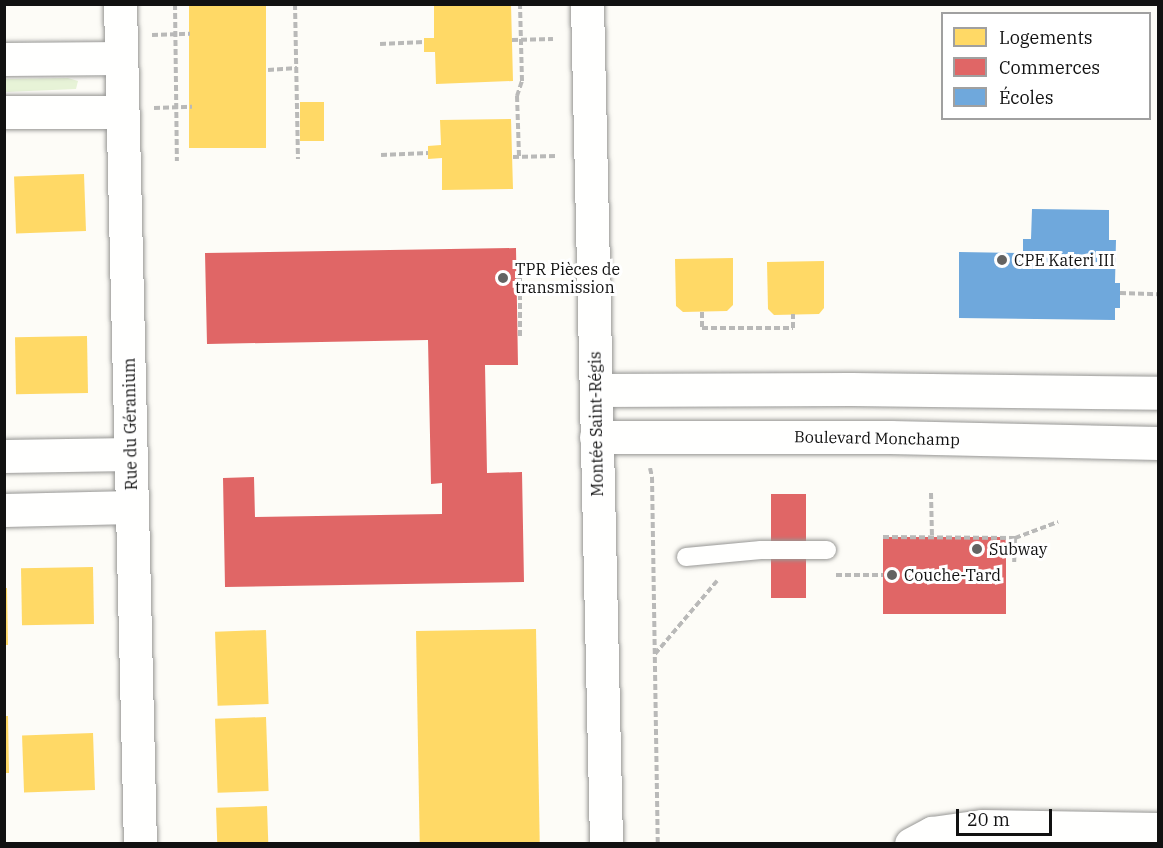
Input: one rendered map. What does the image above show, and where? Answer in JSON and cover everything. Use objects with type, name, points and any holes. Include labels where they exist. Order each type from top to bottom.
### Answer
[{"type":"street","name":"Rue du Géranium","points":[[120,4],[122,58],[136,110],[131,454],[140,843]]},
{"type":"street","name":"Montée Saint-Régis","points":[[587,4],[606,843]]},
{"type":"street","points":[[4,59],[122,58]]},
{"type":"street","points":[[4,112],[136,110]]},
{"type":"street","points":[[596,390],[851,388],[1158,393]]},
{"type":"street","name":"Boulevard Monchamp","points":[[596,437],[890,437],[1158,443]]},
{"type":"street","points":[[4,456],[131,454]]},
{"type":"street","points":[[4,510],[132,507]]},
{"type":"street","points":[[911,843],[932,833],[982,826],[1158,829]]},
{"type":"lane","points":[[686,557],[761,550],[826,550]]},
{"type":"path","points":[[175,4],[177,161]]},
{"type":"path","points":[[295,4],[298,159]]},
{"type":"path","points":[[519,156],[517,96],[522,81],[520,4]]},
{"type":"path","points":[[150,35],[190,34]]},
{"type":"path","points":[[512,40],[553,39]]},
{"type":"path","points":[[380,44],[424,42]]},
{"type":"path","points":[[268,70],[297,68]]},
{"type":"path","points":[[136,110],[192,107]]},
{"type":"path","points":[[381,155],[428,153]]},
{"type":"path","points":[[513,157],[556,156]]},
{"type":"path","points":[[517,288],[520,267],[520,336]]},
{"type":"path","points":[[1120,293],[1158,294]]},
{"type":"path","points":[[702,312],[702,328],[793,328],[793,314]]},
{"type":"path","points":[[648,465],[652,477],[658,843]]},
{"type":"path","points":[[931,493],[932,537]]},
{"type":"path","points":[[883,537],[1015,538],[1058,522]]},
{"type":"path","points":[[1014,564],[1015,538]]},
{"type":"path","points":[[826,575],[883,575]]},
{"type":"path","points":[[654,655],[717,581]]},
{"type":"green space","points":[[68,78],[78,81],[76,89],[5,92],[5,79]]},
{"type":"building: Logements","points":[[189,4],[266,4],[266,148],[189,148]]},
{"type":"building: Logements","points":[[434,4],[511,4],[513,81],[436,84],[435,52],[424,52],[424,38],[434,38]]},
{"type":"building: Logements","points":[[300,102],[324,102],[324,141],[300,141]]},
{"type":"building: Logements","points":[[511,119],[513,189],[442,190],[442,158],[428,159],[428,146],[441,145],[440,120]]},
{"type":"building: Logements","points":[[84,174],[86,231],[16,233],[14,176]]},
{"type":"building: Logements","points":[[733,258],[733,305],[727,311],[683,312],[676,306],[675,259]]},
{"type":"building: Logements","points":[[824,261],[824,308],[819,314],[774,315],[768,309],[767,262]]},
{"type":"building: Logements","points":[[87,336],[88,393],[16,394],[15,337]]},
{"type":"building: Logements","points":[[93,567],[94,624],[22,625],[21,568]]},
{"type":"building: Logements","points":[[4,588],[7,588],[8,645],[4,645]]},
{"type":"building: Logements","points":[[536,629],[540,844],[420,844],[416,631]]},
{"type":"building: Logements","points":[[266,630],[269,704],[218,706],[215,632]]},
{"type":"building: Logements","points":[[4,716],[8,716],[9,773],[4,773]]},
{"type":"building: Logements","points":[[266,717],[269,791],[218,793],[215,719]]},
{"type":"building: Logements","points":[[93,733],[95,790],[24,792],[22,735]]},
{"type":"building: Logements","points":[[267,806],[268,844],[217,844],[216,808]]},
{"type":"building: Commerces","points":[[516,248],[518,365],[485,365],[487,473],[522,472],[524,582],[225,587],[223,478],[254,477],[255,517],[442,514],[442,483],[431,484],[428,340],[207,344],[205,253]]},
{"type":"building: Commerces","points":[[771,494],[806,494],[806,598],[771,598]]},
{"type":"building: Commerces","points":[[883,537],[1006,537],[1006,614],[883,614]]},
{"type":"building: Écoles","points":[[1032,209],[1109,210],[1109,240],[1116,240],[1115,283],[1120,283],[1120,308],[1115,308],[1115,320],[959,318],[959,252],[1023,253],[1023,239],[1031,239]]},
{"type":"place","name":"CPE Kateri III","points":[[1002,260]]},
{"type":"place","name":"TPR Pièces de transmission","points":[[503,278]]},
{"type":"place","name":"Subway","points":[[977,549]]},
{"type":"place","name":"Couche-Tard","points":[[892,575]]}]
